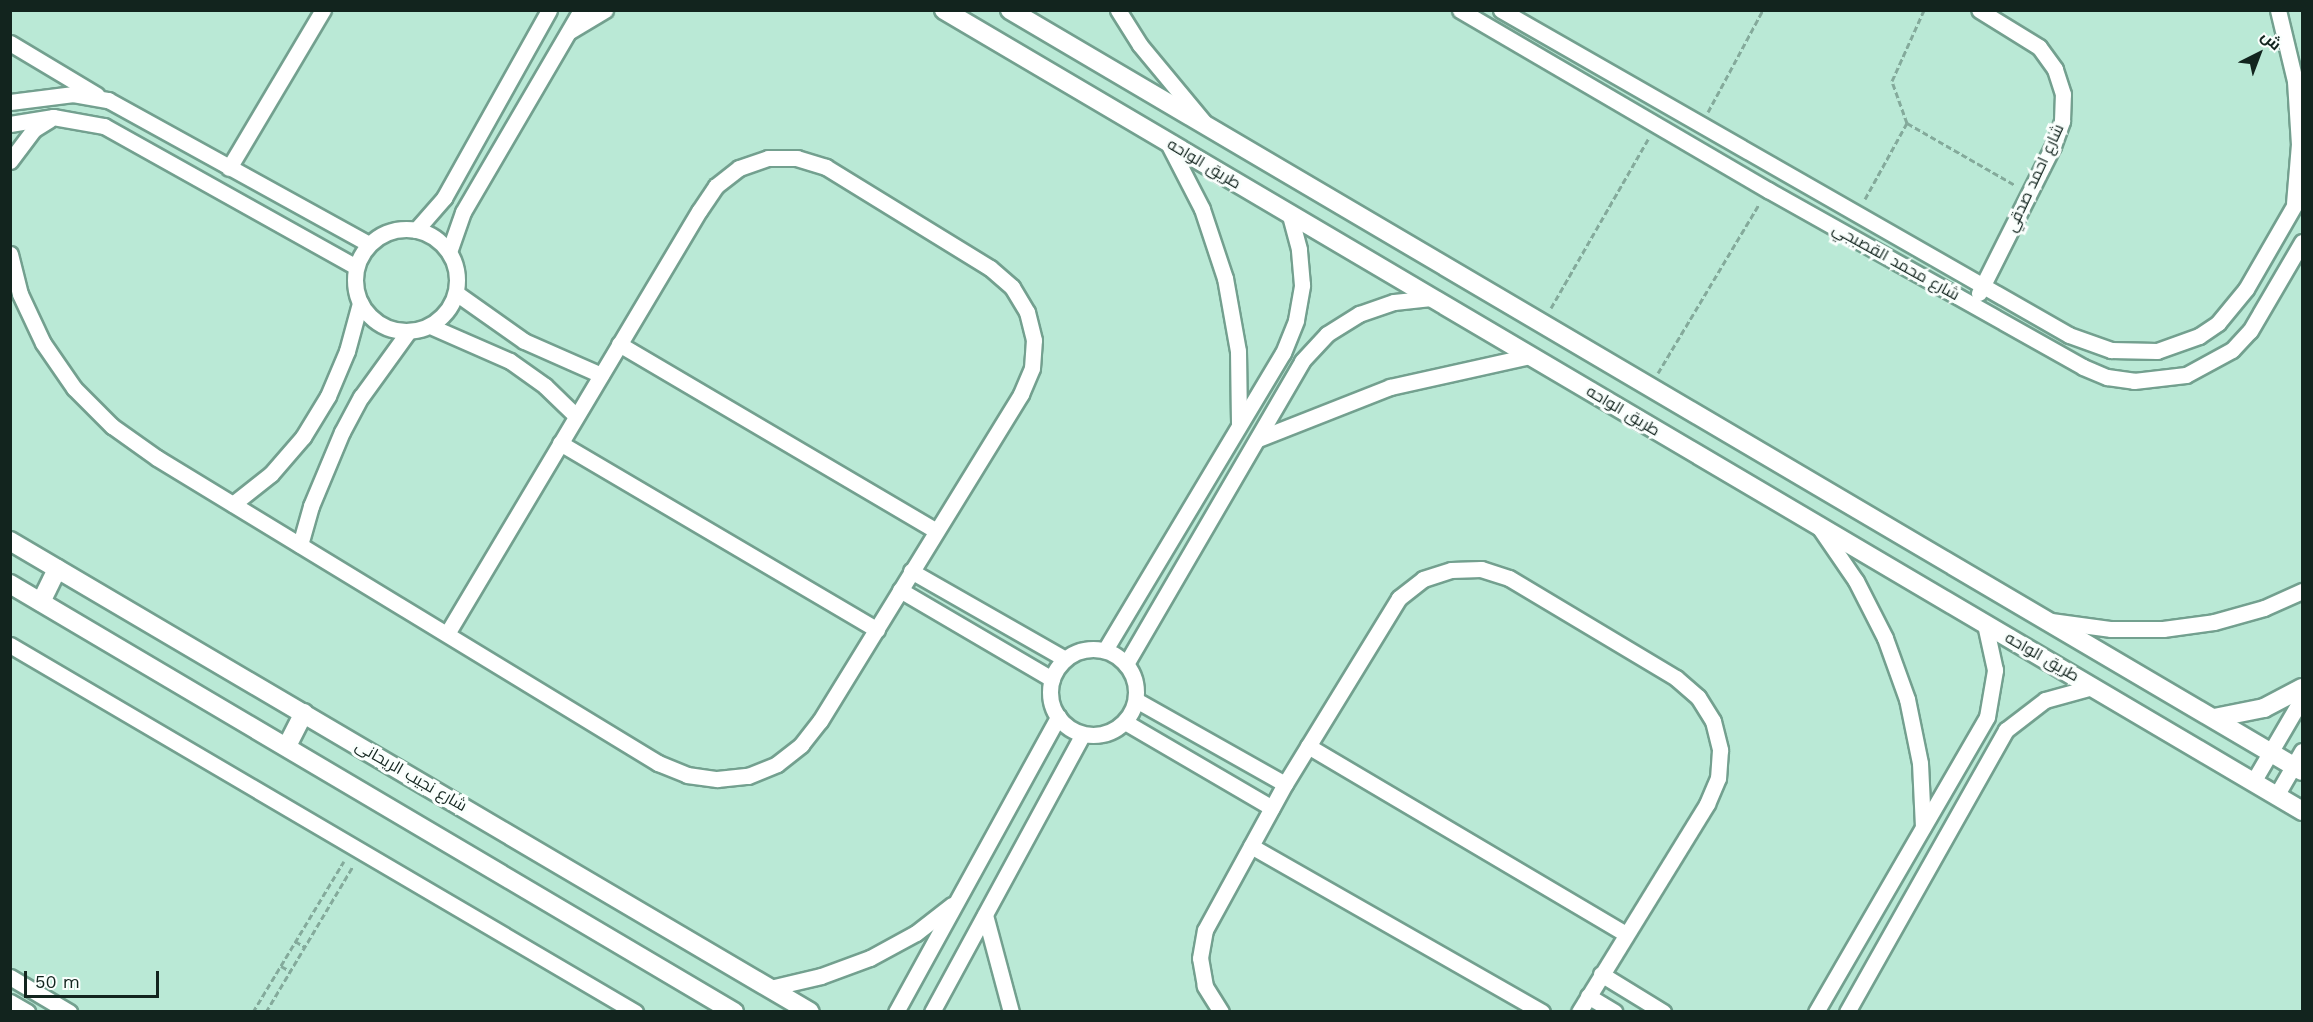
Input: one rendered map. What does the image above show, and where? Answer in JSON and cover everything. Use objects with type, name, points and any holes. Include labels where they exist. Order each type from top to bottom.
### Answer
[{"type":"street","points":[[229,168],[323,10]]},
{"type":"street","points":[[449,252],[463,212],[581,10]]},
{"type":"street","points":[[568,33],[604,10]]},
{"type":"street","name":"طريق الواحه","points":[[1010,10],[1032,18],[1209,128],[2271,752],[2300,762]]},
{"type":"street","points":[[1118,10],[1140,45],[1209,128]]},
{"type":"street","name":"شارع محمد القصبجي","points":[[1460,10],[1768,190],[1973,305],[2108,377],[2160,381],[2186,375],[2232,350],[2250,331],[2302,242]]},
{"type":"street","name":"شارع احمد صدقي","points":[[1973,305],[2029,194],[2062,121],[2063,94],[2055,69],[2039,47],[1979,10]]},
{"type":"street","points":[[2278,10],[2295,81],[2299,144],[2293,208]]},
{"type":"street","name":"طريق الواحه","points":[[946,11],[2302,811]]},
{"type":"street","points":[[1503,35],[1510,13]]},
{"type":"street","name":"شارع محمد القصبجي","points":[[1510,13],[1983,286],[2090,343],[2134,352],[2157,351],[2199,336],[2234,307],[2302,192]]},
{"type":"street","points":[[543,20],[558,48]]},
{"type":"street","points":[[416,230],[444,198],[543,20]]},
{"type":"street","points":[[10,42],[108,100],[369,244]]},
{"type":"street","points":[[10,102],[73,94],[108,100]]},
{"type":"street","points":[[10,124],[53,117],[104,126],[356,267]]},
{"type":"street","points":[[10,161],[33,130],[53,117]]},
{"type":"street","points":[[1168,143],[1202,209],[1225,278],[1238,351],[1239,424]]},
{"type":"street","points":[[10,254],[20,294],[43,343],[74,388],[112,426],[300,545],[658,763],[687,775],[717,779],[748,776],[777,764],[801,745],[877,630],[1021,394],[1032,368],[1034,340],[1027,312],[1012,287],[990,268],[826,167],[797,158],[768,158],[739,168],[716,186],[600,375],[447,633]]},
{"type":"street","points":[[1105,650],[1283,353],[1296,320],[1302,285],[1300,261],[1290,215]]},
{"type":"street","points":[[234,504],[271,474],[303,437],[328,396],[347,351],[360,303],[356,267],[369,244],[383,234],[416,230],[429,234],[449,252],[457,272],[456,293],[442,318],[430,326],[408,332],[380,324],[360,303]]},
{"type":"street","points":[[456,293],[525,341],[600,375]]},
{"type":"street","points":[[1126,664],[1302,361],[1328,334],[1376,308],[1431,298]]},
{"type":"street","points":[[430,326],[510,361],[545,386],[576,416]]},
{"type":"street","points":[[300,545],[315,497],[342,432],[372,380],[408,332]]},
{"type":"street","points":[[620,344],[936,531]]},
{"type":"street","points":[[1258,439],[1390,387],[1530,356]]},
{"type":"street","points":[[560,443],[877,630]]},
{"type":"street","points":[[1820,527],[1856,580],[1896,669],[1920,763],[1923,827]]},
{"type":"street","name":"شارع نجيب الريحانى","points":[[10,541],[810,1011]]},
{"type":"street","points":[[41,602],[57,569]]},
{"type":"street","points":[[1221,1011],[1205,986],[1200,958],[1205,930],[1285,784],[1399,598],[1423,579],[1451,570],[1481,569],[1509,578],[1676,678],[1698,697],[1713,722],[1720,750],[1714,787],[1579,1011]]},
{"type":"street","points":[[911,571],[1065,659]]},
{"type":"street","points":[[10,584],[734,1011]]},
{"type":"street","points":[[900,590],[1052,679]]},
{"type":"street","points":[[2048,621],[2111,629],[2163,629],[2214,622],[2264,608],[2302,591]]},
{"type":"street","points":[[1816,1011],[1987,717],[1992,702],[1994,654],[1985,624]]},
{"type":"street","points":[[10,645],[634,1011]]},
{"type":"street","points":[[1084,650],[1105,650],[1126,664],[1137,687],[1136,700],[1125,722],[1106,734],[1083,734],[1058,717],[1051,699],[1052,679],[1065,659],[1084,650]]},
{"type":"street","points":[[1847,1011],[2006,730],[2044,700],[2092,687]]},
{"type":"street","points":[[2214,718],[2264,708],[2302,688]]},
{"type":"street","points":[[2253,782],[2302,698]]},
{"type":"street","points":[[1136,700],[1285,784]]},
{"type":"street","points":[[286,746],[303,713]]},
{"type":"street","points":[[896,1011],[1058,717]]},
{"type":"street","points":[[1125,722],[1272,808]]},
{"type":"street","points":[[932,1011],[1083,734]]},
{"type":"street","points":[[1308,746],[1626,934]]},
{"type":"street","points":[[2277,796],[2300,762]]},
{"type":"street","points":[[1251,846],[1542,1011]]},
{"type":"street","points":[[770,988],[821,976],[870,958],[916,933],[957,902]]},
{"type":"street","points":[[985,915],[1011,1011]]},
{"type":"street","points":[[1601,975],[1663,1011]]},
{"type":"street","points":[[11,979],[69,1011]]},
{"type":"street","points":[[1588,996],[1615,1011]]},
{"type":"street","points":[[10,1002],[27,1011]]},
{"type":"path","points":[[1701,125],[1763,10]]},
{"type":"path","points":[[1924,10],[1892,81],[1907,123],[2029,194]]},
{"type":"path","points":[[1857,214],[1907,123]]},
{"type":"path","points":[[1542,324],[1656,125]]},
{"type":"path","points":[[1650,387],[1768,190]]},
{"type":"path","points":[[253,1011],[295,942],[357,849]]},
{"type":"path","points":[[266,1011],[305,947],[357,849]]},
{"type":"path","points":[[295,942],[305,947]]},
{"type":"path","points":[[281,966],[290,971]]}]
